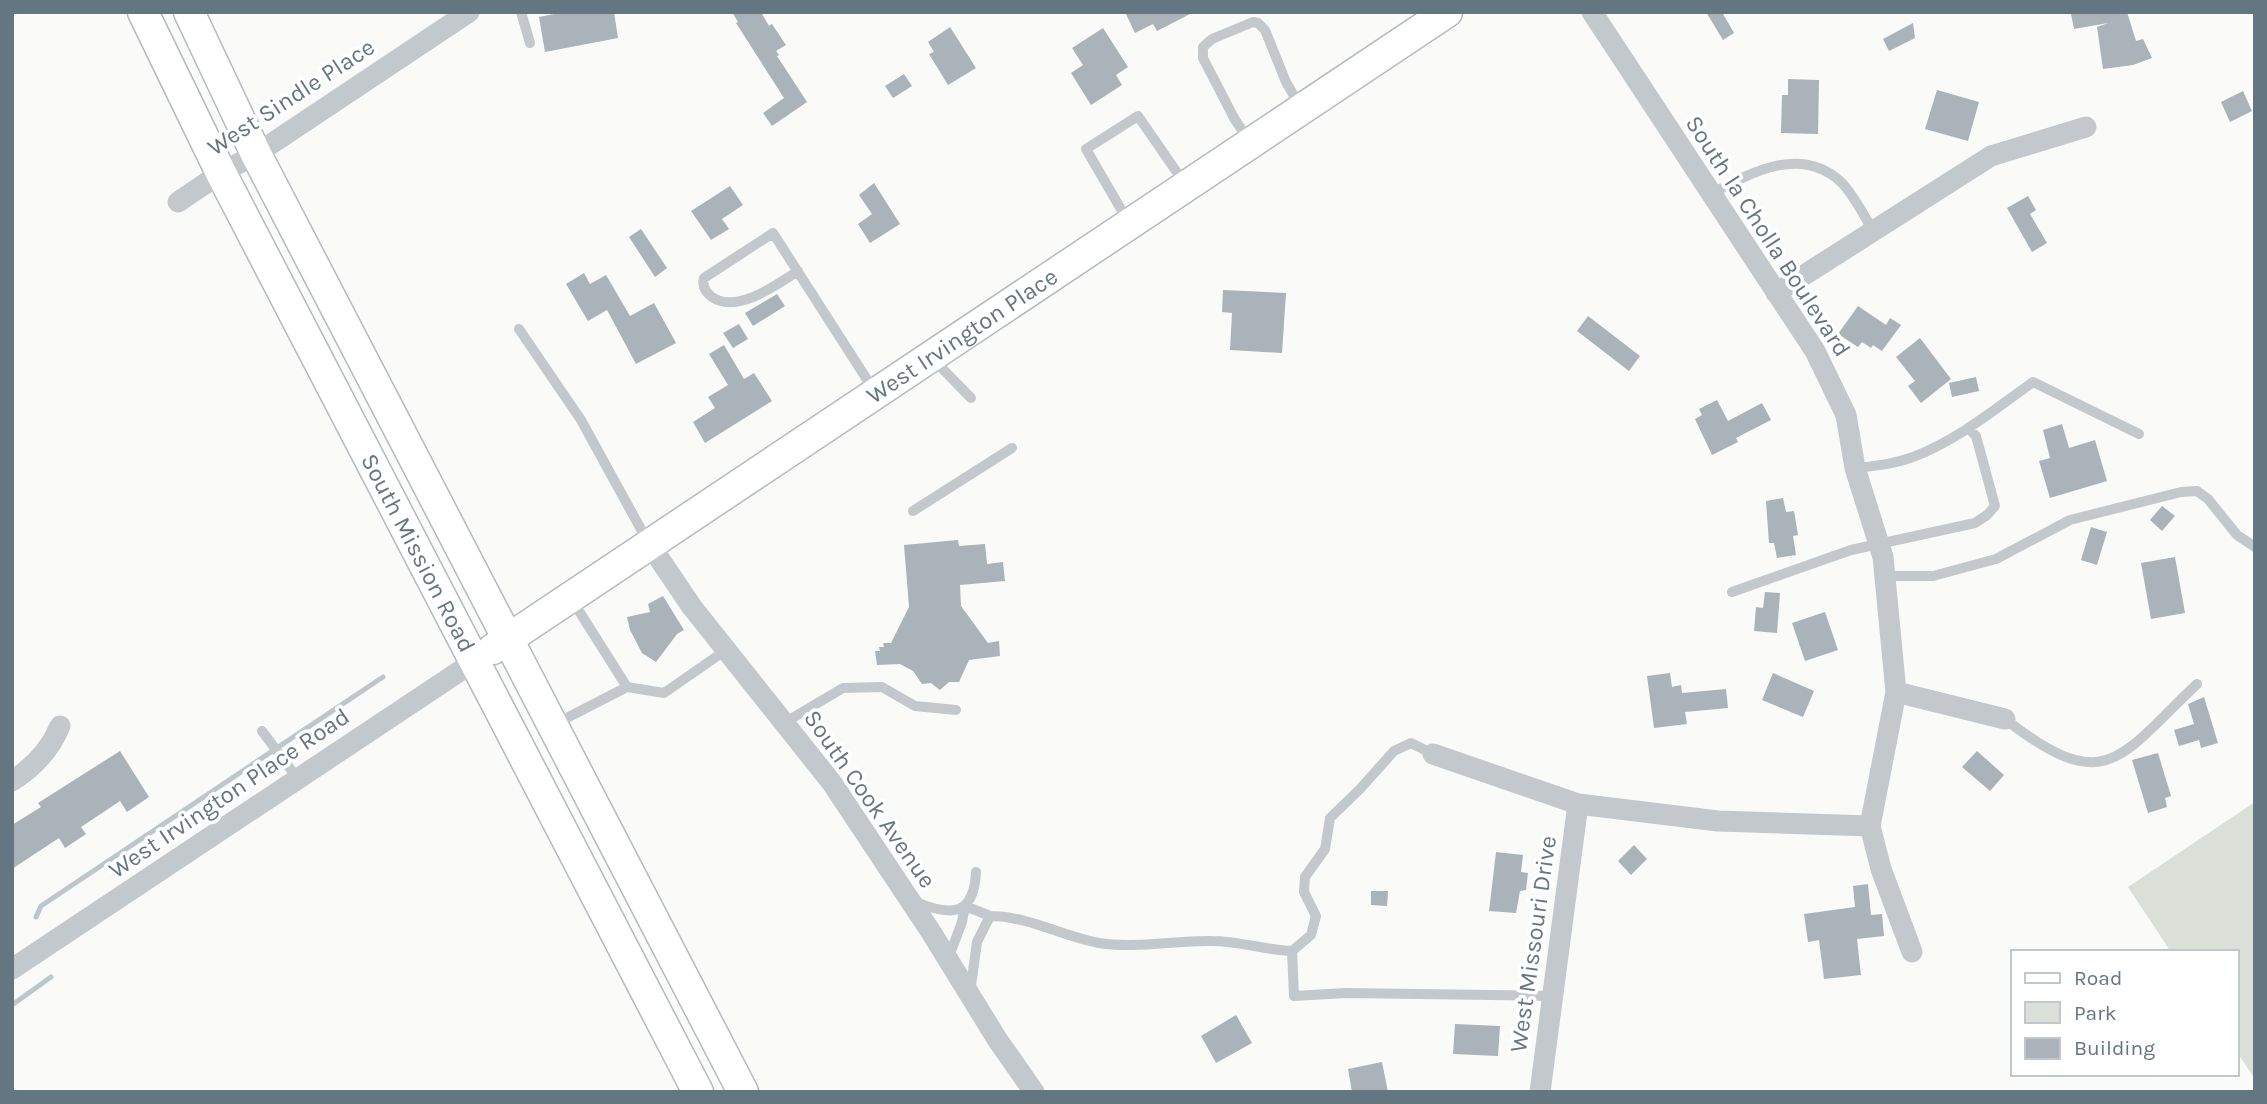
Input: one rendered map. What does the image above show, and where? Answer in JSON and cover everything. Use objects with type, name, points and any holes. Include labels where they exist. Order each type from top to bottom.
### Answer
[{"type":"main road","name":"South Mission Road","points":[[143,12],[221,173],[698,1092]]},
{"type":"main road","name":"South Mission Road","points":[[189,12],[256,153],[743,1092]]},
{"type":"main road","name":"West Irvington Place","points":[[475,661],[1447,12]]},
{"type":"street","name":"West Sindle Place","points":[[178,202],[469,12]]},
{"type":"street","name":"South la Cholla Boulevard","points":[[1592,12],[1815,351],[1846,415],[1855,468],[1878,542],[1885,576],[1896,692],[1870,826],[1881,869],[1912,952]]},
{"type":"street","points":[[1776,293],[1991,156],[2086,127]]},
{"type":"street","name":"South Cook Avenue","points":[[650,545],[692,607],[832,783],[1034,1092]]},
{"type":"street","name":"West Irvington Place Road","points":[[14,965],[475,661]]},
{"type":"street","points":[[1896,692],[2004,719]]},
{"type":"street","points":[[12,781],[42,756],[53,742],[60,726]]},
{"type":"street","points":[[1433,754],[1578,804],[1718,821],[1870,826]]},
{"type":"street","name":"West Missouri Drive","points":[[1540,1092],[1578,804]]},
{"type":"lane","points":[[521,12],[530,43]]},
{"type":"lane","points":[[1251,144],[1234,118],[1203,58],[1203,47],[1212,39],[1252,22],[1258,23],[1265,30],[1286,82],[1302,110]]},
{"type":"lane","points":[[1130,224],[1086,149],[1138,116],[1186,187]]},
{"type":"lane","points":[[1711,194],[1768,167],[1804,163],[1827,171],[1843,184],[1874,232]]},
{"type":"lane","points":[[798,271],[766,292],[731,302],[715,299],[706,291],[703,282],[704,278],[773,233],[798,271],[876,394]]},
{"type":"lane","points":[[519,329],[581,420],[650,545]]},
{"type":"lane","points":[[931,357],[971,398]]},
{"type":"lane","points":[[1855,468],[1888,464],[1913,457],[1951,440],[2033,382],[2139,435]]},
{"type":"lane","points":[[1732,592],[1878,542],[1975,523],[1987,515],[1995,506],[1976,436],[1968,428]]},
{"type":"lane","points":[[913,511],[1012,448]]},
{"type":"lane","points":[[1885,576],[1933,576],[1996,559],[2070,520],[2180,492],[2197,491],[2208,499],[2237,535],[2255,547]]},
{"type":"lane","points":[[570,598],[627,687]]},
{"type":"lane","points":[[553,725],[627,687],[664,693],[726,650]]},
{"type":"lane","points":[[2004,719],[2060,756],[2079,762],[2097,762],[2116,758],[2131,749],[2197,684]]},
{"type":"lane","points":[[784,723],[843,688],[882,687],[915,706],[956,710]]},
{"type":"lane","points":[[262,731],[298,779]]},
{"type":"lane","points":[[909,899],[939,911],[954,911],[965,906],[990,916],[1010,916],[1103,944],[1212,941],[1248,944],[1271,951],[1292,951],[1311,935],[1316,916],[1304,892],[1306,877],[1325,849],[1330,818],[1401,746],[1411,743],[1433,754]]},
{"type":"lane","points":[[947,959],[962,922],[965,906],[974,892],[976,872]]},
{"type":"lane","points":[[970,996],[977,942],[990,916]]},
{"type":"lane","points":[[1292,951],[1294,996],[1346,993],[1553,996]]},
{"type":"green space","points":[[2255,802],[2255,1079],[2239,1055],[2239,950],[2170,950],[2128,887]]},
{"type":"building","points":[[564,12],[614,12],[618,38],[545,52],[539,17]]},
{"type":"building","points":[[732,12],[761,12],[769,26],[772,24],[786,45],[776,51],[779,55],[777,56],[807,102],[772,126],[763,113],[784,98],[736,23],[738,22]]},
{"type":"building","points":[[1125,12],[1194,12],[1157,31],[1153,24],[1135,33]]},
{"type":"building","points":[[1706,12],[1722,12],[1734,33],[1723,40]]},
{"type":"building","points":[[2127,12],[2136,41],[2143,39],[2152,58],[2133,65],[2103,69],[2097,27],[2108,23],[2074,29],[2071,14]]},
{"type":"building","points":[[1913,23],[1915,38],[1889,51],[1883,39]]},
{"type":"building","points":[[950,27],[976,68],[948,85],[929,54],[934,52],[928,42]]},
{"type":"building","points":[[1103,28],[1128,67],[1116,75],[1122,85],[1091,105],[1071,73],[1083,65],[1072,48]]},
{"type":"building","points":[[904,74],[912,86],[893,98],[885,86]]},
{"type":"building","points":[[1788,79],[1819,80],[1818,134],[1781,133],[1782,95],[1788,95]]},
{"type":"building","points":[[1937,90],[1979,102],[1968,141],[1925,129]]},
{"type":"building","points":[[2243,91],[2252,111],[2230,122],[2221,102]]},
{"type":"building","points":[[874,183],[900,224],[870,243],[858,224],[872,214],[859,195]]},
{"type":"building","points":[[730,186],[743,205],[722,219],[729,229],[711,240],[691,211]]},
{"type":"building","points":[[2028,196],[2036,210],[2030,214],[2047,243],[2032,252],[2007,208]]},
{"type":"building","points":[[641,229],[667,268],[655,277],[629,237]]},
{"type":"building","points":[[584,273],[590,284],[606,275],[630,316],[654,303],[676,343],[636,364],[607,310],[588,321],[566,284]]},
{"type":"building","points":[[1223,290],[1286,293],[1282,353],[1230,350],[1232,313],[1222,312]]},
{"type":"building","points":[[777,294],[785,306],[753,326],[745,313]]},
{"type":"building","points":[[1858,306],[1886,325],[1890,318],[1901,325],[1882,351],[1862,342],[1858,347],[1838,334]]},
{"type":"building","points":[[1588,316],[1640,356],[1629,371],[1577,331]]},
{"type":"building","points":[[739,324],[748,339],[733,348],[723,333]]},
{"type":"building","points":[[1920,338],[1951,379],[1921,403],[1908,386],[1915,381],[1896,357]]},
{"type":"building","points":[[724,345],[744,379],[754,373],[772,401],[705,443],[693,422],[715,408],[708,397],[728,385],[709,354]]},
{"type":"building","points":[[1976,377],[1979,391],[1952,397],[1949,383]]},
{"type":"building","points":[[1717,400],[1728,421],[1762,403],[1771,420],[1736,438],[1738,442],[1712,455],[1695,419],[1702,415],[1699,409]]},
{"type":"building","points":[[2062,424],[2069,448],[2095,440],[2107,481],[2050,498],[2039,461],[2050,458],[2043,430]]},
{"type":"building","points":[[1783,498],[1786,512],[1794,511],[1798,535],[1793,536],[1796,555],[1777,558],[1774,543],[1769,543],[1766,501]]},
{"type":"building","points":[[2162,506],[2175,516],[2162,531],[2150,520]]},
{"type":"building","points":[[2091,527],[2107,532],[2097,565],[2081,560]]},
{"type":"building","points":[[958,540],[959,546],[985,544],[987,564],[1003,562],[1005,581],[960,585],[961,606],[988,643],[999,641],[1000,656],[969,660],[959,682],[949,682],[940,690],[931,683],[922,684],[913,671],[900,664],[877,665],[875,651],[884,647],[883,643],[891,643],[909,607],[904,545]]},
{"type":"building","points":[[2175,557],[2185,613],[2151,619],[2141,563]]},
{"type":"building","points":[[1765,592],[1780,593],[1777,633],[1754,631],[1756,607],[1763,608]]},
{"type":"building","points":[[663,596],[684,630],[677,634],[656,662],[642,653],[630,630],[627,617],[650,612],[648,604]]},
{"type":"building","points":[[1825,612],[1838,650],[1805,661],[1792,623]]},
{"type":"building","points":[[1670,673],[1672,687],[1681,685],[1682,693],[1726,689],[1728,708],[1685,712],[1687,724],[1654,728],[1647,676]]},
{"type":"building","points":[[1773,673],[1814,691],[1803,717],[1762,700]]},
{"type":"building","points":[[2204,697],[2218,743],[2201,748],[2199,740],[2179,746],[2174,730],[2194,724],[2188,704]]},
{"type":"building","points":[[120,751],[149,797],[127,812],[120,801],[81,827],[86,834],[65,848],[59,838],[12,869],[12,825],[41,807],[38,803]]},
{"type":"building","points":[[1977,751],[2004,775],[1990,791],[1962,767]]},
{"type":"building","points":[[2158,753],[2171,796],[2165,798],[2167,807],[2148,813],[2132,760]]},
{"type":"building","points":[[1634,845],[1647,859],[1631,875],[1618,861]]},
{"type":"building","points":[[1496,852],[1523,855],[1521,872],[1528,873],[1526,890],[1520,891],[1516,913],[1489,911]]},
{"type":"building","points":[[1868,884],[1871,915],[1882,914],[1884,936],[1857,939],[1861,975],[1824,979],[1819,940],[1808,942],[1804,914],[1855,907],[1853,886]]},
{"type":"building","points":[[1371,891],[1388,891],[1387,906],[1371,905]]},
{"type":"building","points":[[1236,1015],[1252,1043],[1216,1063],[1201,1036]]},
{"type":"building","points":[[1455,1024],[1500,1026],[1498,1056],[1453,1054]]},
{"type":"building","points":[[1382,1062],[1388,1092],[1352,1092],[1348,1069]]},
{"type":"waterway","points":[[36,917],[41,906],[383,677]]},
{"type":"waterway","points":[[12,1005],[51,977]]}]
